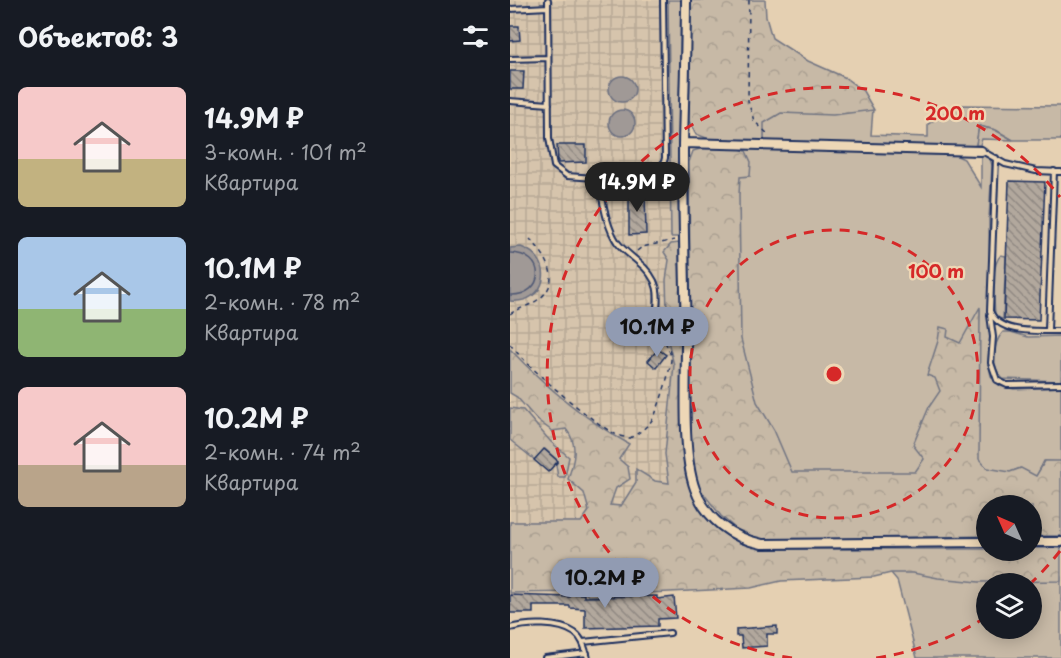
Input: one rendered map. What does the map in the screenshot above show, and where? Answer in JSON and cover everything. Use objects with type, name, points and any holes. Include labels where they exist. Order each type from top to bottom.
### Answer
[{"type":"street","points":[[686,0],[683,143],[686,404],[690,463],[695,490],[711,517],[731,534],[746,541],[762,544],[976,542]]},
{"type":"street","points":[[683,143],[981,151]]},
{"type":"street","points":[[1042,542],[1061,542]]},
{"type":"lane","points":[[548,0],[550,148],[554,166],[567,176],[644,180],[651,178],[663,165],[664,158],[663,0]]},
{"type":"lane","points":[[510,9],[548,7]]},
{"type":"lane","points":[[510,58],[549,58]]},
{"type":"lane","points":[[510,101],[549,104]]},
{"type":"lane","points":[[981,151],[1005,164],[1036,171],[1061,172]]},
{"type":"lane","points":[[996,158],[990,311],[993,337],[990,363],[997,380],[1007,385],[1061,384]]},
{"type":"lane","points":[[1048,330],[1054,171]]},
{"type":"lane","points":[[598,178],[609,225],[616,241],[650,273],[657,283],[655,324]]},
{"type":"lane","points":[[990,311],[997,322],[1007,327],[1061,331]]},
{"type":"lane","points":[[510,628],[521,625],[566,629],[576,634],[583,642],[588,656],[545,658]]},
{"type":"lane","points":[[583,642],[670,633]]},
{"type":"path","points":[[749,0],[748,101],[754,121],[781,145]]},
{"type":"path","points":[[510,314],[541,298],[549,288],[552,278],[550,267],[542,250],[530,239]]},
{"type":"path","points":[[632,256],[642,247],[684,239]]},
{"type":"path","points":[[510,344],[539,374],[596,422],[617,435],[630,438],[641,432],[653,418],[671,358],[666,343],[655,324]]},
{"type":"shaded area","points":[[510,0],[668,0],[671,235],[678,434],[672,541],[510,551]]},
{"type":"green space","points":[[668,0],[681,0],[679,237],[671,237]]},
{"type":"green space","points":[[691,0],[765,0],[766,17],[772,38],[808,61],[844,77],[863,91],[874,110],[833,115],[781,113],[764,123],[764,141],[709,139],[696,134],[689,121]]},
{"type":"green space","points":[[958,105],[1061,106],[1061,140],[1013,140],[996,130],[979,126],[976,145],[971,147],[764,141],[763,123],[782,112],[873,109],[871,135],[928,137],[928,124]]},
{"type":"green space","points":[[979,126],[995,130],[1013,140],[982,139],[980,145],[976,145]]},
{"type":"green space","points":[[703,148],[737,148],[746,151],[751,162],[750,176],[740,177],[741,339],[757,402],[774,430],[792,472],[915,472],[924,459],[913,445],[929,407],[940,391],[935,378],[927,375],[940,327],[948,329],[947,337],[960,343],[980,307],[979,459],[987,468],[1010,472],[1021,468],[1036,476],[1045,461],[1061,461],[1061,536],[1042,536],[1042,495],[976,495],[976,536],[761,540],[736,529],[721,516],[696,484],[693,471],[689,162],[693,151]]},
{"type":"green space","points":[[737,148],[953,154],[964,159],[981,187],[981,155],[989,158],[992,166],[989,219],[990,334],[988,362],[991,376],[1000,386],[1014,389],[1061,387],[1061,462],[1044,461],[1036,477],[1020,468],[1008,473],[985,470],[977,458],[977,365],[980,309],[927,464],[918,476],[790,474],[755,403],[739,338]]},
{"type":"green space","points":[[679,243],[685,470],[698,506],[714,527],[738,542],[765,549],[976,549],[976,561],[1042,561],[1042,548],[1061,548],[1061,581],[1042,581],[1042,573],[976,573],[976,582],[913,573],[891,573],[874,577],[781,581],[751,588],[588,596],[585,592],[510,593],[510,522],[581,522],[589,511],[584,493],[568,479],[574,447],[566,429],[552,431],[536,419],[517,397],[510,393],[510,349],[566,401],[596,424],[629,444],[619,459],[628,467],[630,479],[616,488],[610,505],[621,506],[636,482],[636,469],[655,481],[669,483],[665,454],[674,365],[668,341],[666,280],[669,260],[664,252],[671,244]]},
{"type":"green space","points":[[1001,255],[1006,256],[1003,319],[998,318],[995,314],[994,291],[995,266]]},
{"type":"green space","points":[[1003,332],[1028,337],[1061,336],[1061,381],[1003,379],[996,369],[994,356],[999,337]]},
{"type":"green space","points":[[510,408],[523,410],[551,442],[569,457],[565,477],[558,477],[556,465],[558,461],[545,449],[535,460],[510,440]]},
{"type":"green space","points":[[905,569],[983,573],[976,573],[976,639],[1042,639],[1042,576],[1061,577],[1061,658],[917,658],[897,580],[891,573]]},
{"type":"water","points":[[622,76],[631,80],[635,89],[631,98],[622,102],[613,98],[609,89],[613,80]]},
{"type":"water","points":[[622,110],[631,114],[635,123],[631,132],[622,136],[613,132],[609,123],[613,114]]},
{"type":"water","points":[[521,247],[540,261],[543,280],[539,289],[532,296],[523,300],[510,301],[510,248]]},
{"type":"building","points":[[510,26],[519,26],[520,40],[510,41]]},
{"type":"building","points":[[510,71],[524,71],[523,89],[510,89]]},
{"type":"building","points":[[557,145],[586,145],[586,162],[558,163]]},
{"type":"building","points":[[1009,181],[1045,182],[1039,320],[1004,319]]},
{"type":"building","points":[[645,190],[646,234],[629,235],[629,191]]},
{"type":"building","points":[[658,349],[666,355],[656,368],[648,361]]},
{"type":"building","points":[[544,449],[558,461],[548,472],[534,460]]},
{"type":"building","points":[[570,594],[584,594],[584,597],[657,596],[657,599],[674,597],[676,618],[658,619],[658,626],[585,628],[585,609],[570,608],[570,606],[533,606],[533,613],[510,613],[510,595],[570,597]]},
{"type":"building","points":[[777,626],[777,634],[767,634],[767,646],[742,648],[741,636],[736,636],[736,629]]}]
